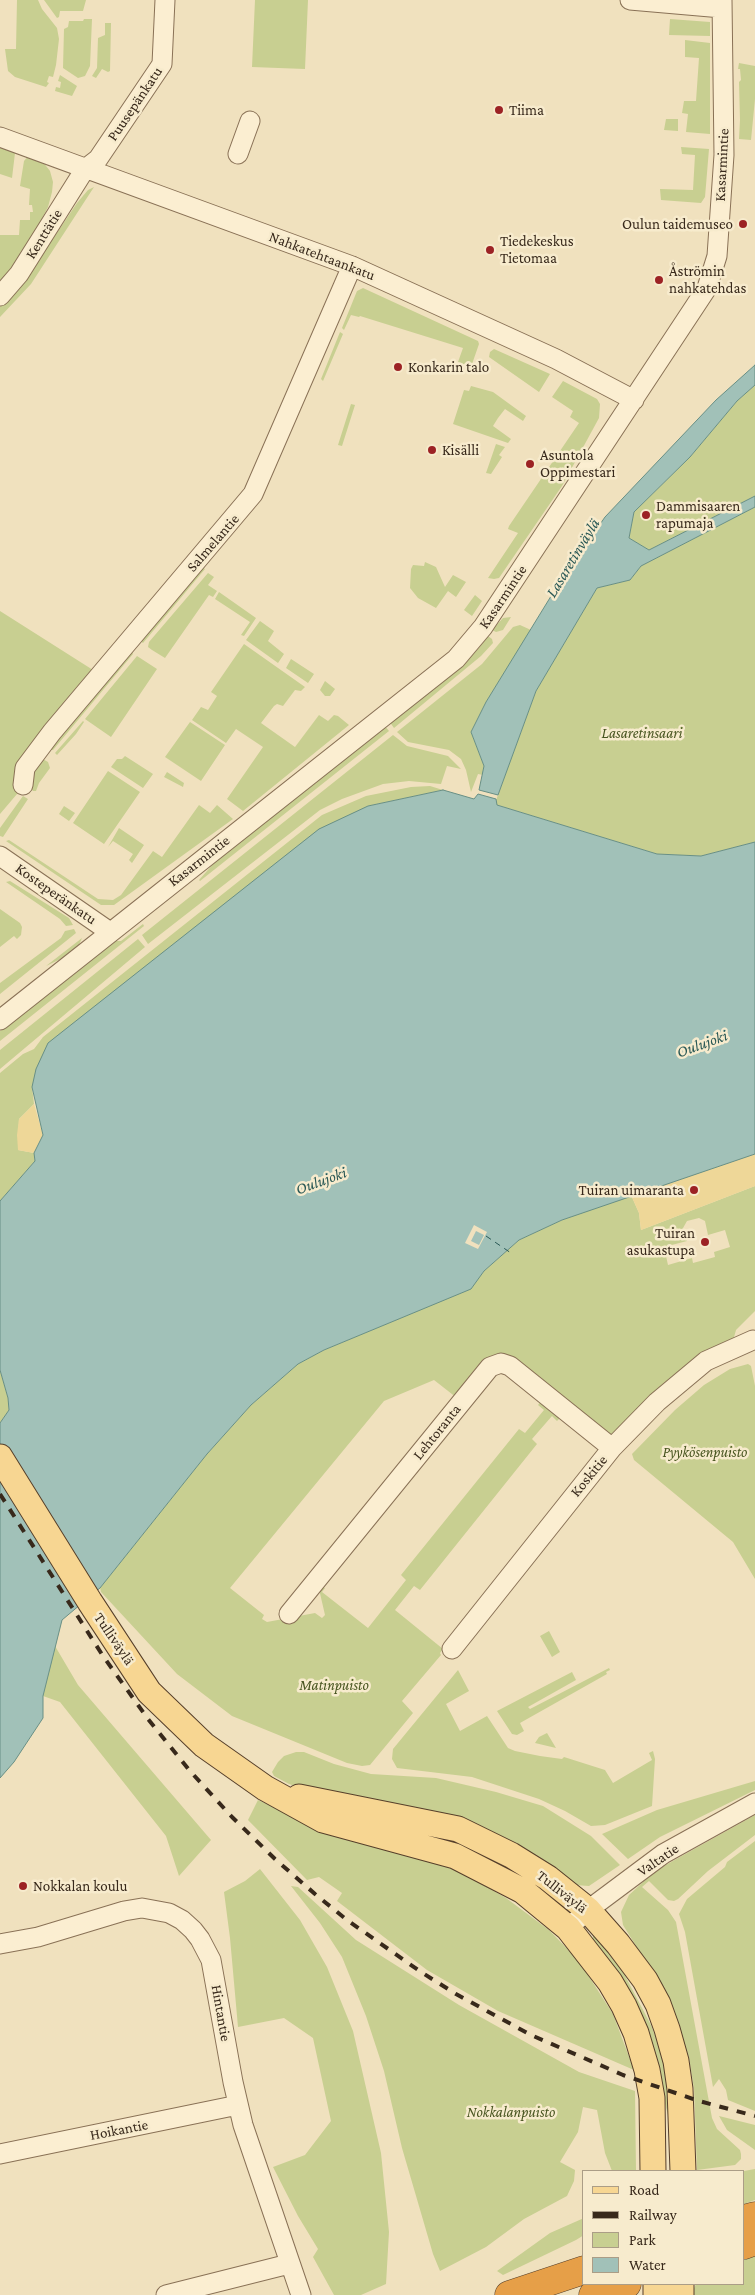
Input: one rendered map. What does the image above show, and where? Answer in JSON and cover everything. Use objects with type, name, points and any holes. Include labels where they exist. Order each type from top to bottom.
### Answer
[{"type":"highway","points":[[509,2295],[580,2270]]},
{"type":"highway","points":[[593,2295],[624,2285]]},
{"type":"main road","name":"Tulliväylä","points":[[0,1457],[90,1602],[149,1692],[204,1745],[265,1788],[324,1820],[455,1856],[523,1891],[568,1928],[610,1982],[624,2006],[636,2033],[647,2070],[652,2098],[653,2170]]},
{"type":"main road","name":"Tulliväylä","points":[[265,1788],[330,1804],[458,1829],[511,1855],[548,1878],[588,1910],[618,1944],[645,1980],[658,2004],[676,2061],[680,2089],[685,2167]]},
{"type":"street","name":"Puusepänkatu","points":[[85,169],[98,159],[162,64],[165,0]]},
{"type":"street","points":[[630,0],[722,4]]},
{"type":"street","name":"Kasarmintie","points":[[0,1020],[461,654],[483,627],[707,288],[717,256],[725,143],[722,4]]},
{"type":"street","points":[[238,154],[250,121]]},
{"type":"street","name":"Nahkatehtaankatu","points":[[0,137],[352,266],[556,359],[634,400]]},
{"type":"street","name":"Kenttätie","points":[[0,296],[19,274],[85,169]]},
{"type":"street","name":"Salmelantie","points":[[23,786],[25,768],[52,732],[253,494],[352,266]]},
{"type":"street","name":"Kosteperänkatu","points":[[1,855],[110,932]]},
{"type":"street","name":"Koskitie","points":[[452,1649],[612,1448],[657,1402],[706,1361],[754,1342]]},
{"type":"street","name":"Lehtoranta","points":[[289,1614],[490,1367],[500,1363],[510,1366],[612,1448]]},
{"type":"street","name":"Valtatie","points":[[568,1928],[588,1910],[663,1854],[755,1803]]},
{"type":"street","name":"Hintantie","points":[[0,1944],[48,1935],[124,1911],[142,1908],[156,1909],[182,1920],[200,1939],[211,1960],[238,2105],[289,2264],[301,2295]]},
{"type":"street","name":"Hoikantie","points":[[0,2154],[238,2105]]},
{"type":"street","points":[[166,2295],[289,2264]]},
{"type":"green space","points":[[17,0],[38,0],[42,9],[57,28],[59,39],[56,65],[53,77],[49,76],[47,82],[49,83],[46,87],[15,77],[8,71],[5,49],[16,49]]},
{"type":"green space","points":[[44,0],[86,0],[83,11],[60,11],[57,18]]},
{"type":"green space","points":[[255,0],[308,0],[305,69],[252,67]]},
{"type":"green space","points":[[84,19],[92,19],[90,66],[85,76],[78,78],[63,68],[64,29],[68,27],[69,21],[83,21]]},
{"type":"green space","points":[[670,19],[710,22],[710,36],[669,35]]},
{"type":"green space","points":[[105,23],[111,23],[110,71],[102,69],[96,78],[92,76],[97,68],[98,38],[105,35]]},
{"type":"green space","points":[[685,40],[710,43],[710,134],[686,132],[688,114],[682,113],[684,101],[696,101],[699,58],[685,57]]},
{"type":"green space","points":[[739,63],[755,66],[755,99],[751,140],[739,139],[739,82],[741,80],[740,69],[738,69]]},
{"type":"green space","points":[[60,75],[77,86],[72,96],[55,91],[56,87],[60,88],[61,82],[58,81]]},
{"type":"green space","points":[[666,119],[678,119],[678,131],[664,130]]},
{"type":"green space","points":[[0,147],[9,150],[10,147],[15,153],[12,178],[0,174]]},
{"type":"green space","points":[[681,147],[709,149],[705,197],[701,203],[661,200],[660,189],[693,190],[695,155],[682,154]]},
{"type":"green space","points":[[28,156],[43,162],[50,171],[53,182],[52,192],[48,207],[33,236],[0,285],[0,235],[19,235],[20,220],[30,220],[30,212],[33,212],[32,205],[29,205],[30,189],[20,186],[24,161]]},
{"type":"green space","points":[[94,187],[31,284],[0,317],[0,307],[26,279],[77,203],[88,190]]},
{"type":"green space","points":[[363,288],[478,341],[479,344],[471,367],[458,362],[463,348],[360,316],[351,315],[344,330],[342,328],[357,291]]},
{"type":"green space","points":[[340,332],[343,334],[323,381],[321,379]]},
{"type":"green space","points":[[494,349],[550,374],[539,392],[489,357],[490,352]]},
{"type":"green space","points":[[563,381],[597,399],[600,404],[599,418],[562,486],[499,578],[488,578],[518,533],[508,529],[509,526],[579,423],[570,417],[573,411],[552,397]]},
{"type":"green space","points":[[755,385],[755,496],[649,550],[629,538],[634,512],[690,457],[737,401]]},
{"type":"green space","points":[[471,386],[493,392],[526,416],[523,421],[505,409],[498,418],[493,426],[511,439],[508,443],[453,424],[464,390],[469,391]]},
{"type":"green space","points":[[351,404],[355,405],[342,446],[338,445]]},
{"type":"green space","points":[[496,444],[505,447],[499,455],[502,457],[491,474],[486,473]]},
{"type":"green space","name":"Lasaretinsaari","points":[[755,507],[755,842],[701,856],[657,854],[497,805],[495,803],[536,691],[597,588],[630,580],[641,566]]},
{"type":"green space","points":[[425,562],[436,567],[445,587],[453,575],[466,582],[456,597],[448,591],[436,608],[418,598],[410,588],[413,565],[424,566]]},
{"type":"green space","points":[[201,566],[205,569],[143,643],[138,639]]},
{"type":"green space","points":[[208,573],[214,577],[208,585],[217,591],[213,597],[209,595],[165,658],[148,647],[149,642]]},
{"type":"green space","points":[[219,592],[256,618],[244,636],[241,635],[250,622],[215,599]]},
{"type":"green space","points":[[475,595],[482,601],[472,616],[464,610]]},
{"type":"green space","points":[[0,611],[93,670],[17,794],[0,814]]},
{"type":"green space","points":[[511,617],[503,630],[496,632],[492,630],[503,618]]},
{"type":"green space","points":[[260,621],[274,631],[268,641],[284,654],[278,663],[246,640]]},
{"type":"green space","points":[[520,625],[531,630],[486,702],[471,732],[484,766],[483,775],[478,774],[471,792],[466,770],[461,759],[449,750],[408,742],[397,732],[482,664],[513,627]]},
{"type":"green space","points":[[488,636],[492,639],[493,643],[481,656],[394,728],[389,721],[478,649]]},
{"type":"green space","points":[[244,644],[305,687],[301,691],[295,690],[283,706],[277,704],[274,706],[261,723],[295,747],[319,715],[328,721],[334,715],[338,716],[349,725],[243,811],[227,799],[263,747],[236,729],[226,743],[192,720],[201,707],[208,710],[217,696],[211,692]]},
{"type":"green space","points":[[131,650],[133,654],[53,750],[49,750]]},
{"type":"green space","points":[[137,656],[157,669],[111,737],[85,719]]},
{"type":"green space","points":[[291,659],[314,674],[308,683],[286,668]]},
{"type":"green space","points":[[325,681],[335,689],[330,696],[325,696],[320,690]]},
{"type":"green space","points":[[83,721],[76,734],[57,755],[55,753]]},
{"type":"green space","points":[[190,722],[225,745],[201,781],[165,757]]},
{"type":"green space","points":[[384,725],[389,731],[199,880],[222,854]]},
{"type":"green space","points":[[393,735],[407,746],[448,756],[461,769],[447,766],[441,784],[409,781],[383,784],[342,799],[320,810],[148,944],[142,935]]},
{"type":"green space","points":[[125,756],[153,774],[143,788],[111,767],[117,759],[122,759]]},
{"type":"green space","points":[[41,758],[48,762],[50,768],[39,783],[36,791],[33,791],[30,787],[29,776]]},
{"type":"green space","points":[[108,771],[140,792],[104,844],[73,823]]},
{"type":"green space","points":[[167,772],[184,783],[183,787],[164,777]]},
{"type":"green space","points":[[430,786],[443,790],[368,806],[32,1087],[34,1104],[19,1119],[18,1150],[34,1153],[35,1161],[0,1201],[0,1073],[23,1054],[34,1049],[43,1037],[322,815],[366,796],[411,787]]},
{"type":"green space","points":[[23,796],[28,799],[3,837],[0,836],[0,828]]},
{"type":"green space","points":[[199,805],[210,813],[217,805],[233,819],[114,905],[101,905],[6,841],[9,840],[98,899],[113,900],[121,895],[153,851],[162,857]]},
{"type":"green space","points":[[64,806],[75,813],[69,821],[59,814]]},
{"type":"green space","points":[[119,828],[144,845],[132,863],[129,860],[133,854],[113,841],[108,847]]},
{"type":"green space","points":[[10,881],[69,918],[73,925],[66,926],[60,919],[6,882]]},
{"type":"green space","points":[[0,909],[20,923],[22,927],[21,935],[17,939],[14,936],[0,947]]},
{"type":"green space","points":[[143,924],[144,926],[0,1041],[0,1031],[113,941],[121,941]]},
{"type":"green space","points":[[74,929],[76,933],[0,994],[0,983],[61,938],[65,931]]},
{"type":"green space","points":[[82,938],[78,947],[69,955],[46,966]]},
{"type":"green space","points":[[138,939],[145,947],[0,1069],[0,1050]]},
{"type":"green space","name":"Matinpuisto","points":[[755,1186],[755,1311],[736,1330],[733,1341],[613,1435],[607,1435],[515,1361],[457,1398],[434,1380],[384,1401],[230,1588],[264,1615],[262,1619],[267,1622],[315,1613],[322,1618],[325,1615],[319,1589],[323,1587],[325,1588],[322,1592],[368,1628],[406,1580],[401,1575],[519,1429],[525,1433],[544,1410],[538,1405],[542,1400],[561,1417],[557,1421],[552,1416],[532,1439],[537,1444],[420,1590],[414,1586],[395,1610],[443,1649],[440,1653],[441,1655],[402,1701],[413,1713],[370,1765],[362,1766],[347,1763],[232,1716],[177,1674],[101,1592],[100,1588],[207,1454],[251,1405],[298,1364],[324,1350],[470,1289],[484,1271],[519,1240],[562,1220],[631,1195],[639,1213],[641,1230]],"holes":[[[699,1218],[705,1221],[708,1235],[725,1230],[730,1247],[714,1252],[715,1257],[693,1263],[692,1258],[668,1265],[664,1247],[687,1241],[683,1228],[687,1221]]]},
{"type":"green space","name":"Pyykösenpuisto","points":[[748,1364],[751,1366],[755,1386],[755,1579],[733,1542],[634,1460],[632,1454],[675,1410],[704,1385],[730,1369]]},
{"type":"green space","points":[[0,1370],[8,1398],[9,1410],[0,1423]]},
{"type":"green space","points":[[549,1631],[560,1652],[552,1657],[540,1636]]},
{"type":"green space","points":[[55,1646],[78,1685],[211,1840],[179,1876],[166,1836],[60,1702],[43,1696]]},
{"type":"green space","points":[[609,1668],[610,1670],[606,1672],[607,1674],[520,1723],[524,1731],[517,1735],[512,1734],[497,1711],[572,1672],[576,1680],[528,1707],[530,1709]]},
{"type":"green space","points":[[458,1670],[469,1691],[446,1704],[460,1731],[487,1716],[508,1748],[540,1756],[562,1759],[564,1757],[605,1770],[613,1783],[652,1760],[649,1753],[653,1751],[655,1759],[652,1806],[605,1825],[591,1826],[539,1799],[472,1777],[397,1768],[392,1759],[393,1749]]},
{"type":"green space","points":[[547,1733],[556,1748],[535,1743],[539,1737]]},
{"type":"green space","points":[[296,1752],[304,1752],[334,1764],[371,1774],[436,1778],[496,1792],[543,1806],[591,1836],[620,1865],[589,1886],[575,1885],[289,1784],[274,1776],[272,1772],[278,1762],[284,1756]]},
{"type":"green space","points":[[755,1781],[755,1790],[660,1837],[628,1859],[602,1834],[657,1810]]},
{"type":"green space","points":[[258,1800],[323,1829],[454,1868],[506,1898],[549,1930],[579,1961],[613,2014],[634,2070],[498,2011],[427,1970],[337,1901],[342,1893],[319,1877],[307,1880],[248,1820]]},
{"type":"green space","points":[[755,1815],[755,1835],[708,1871],[678,1899],[674,1901],[668,1900],[649,1881],[642,1887],[668,1910],[676,1922],[712,2118],[717,2129],[740,2150],[741,2154],[741,2159],[735,2165],[697,2170],[694,2089],[689,2058],[677,2024],[654,1975],[623,1925],[621,1912],[629,1895],[655,1871]]},
{"type":"green space","points":[[755,1841],[755,2111],[728,2100],[726,2090],[719,2079],[713,2087],[685,1932],[679,1914],[687,1899],[725,1867],[727,1862]]},
{"type":"green space","points":[[260,1869],[300,1920],[327,1967],[353,2031],[381,2153],[389,2232],[386,2284],[361,2295],[334,2295],[313,2257],[318,2249],[298,2216],[273,2167],[305,2155],[331,2121],[313,2038],[284,2018],[238,2027],[224,1892],[245,1881]]},
{"type":"green space","name":"Nokkalanpuisto","points":[[291,1886],[298,1887],[356,1940],[459,2005],[579,2072],[635,2091],[636,2170],[612,2170],[605,2153],[597,2110],[583,2107],[578,2132],[560,2162],[575,2170],[574,2181],[567,2196],[524,2219],[486,2247],[440,2271],[433,2254],[402,2148],[384,2071],[366,2016],[342,1957],[320,1923]]},
{"type":"green space","points":[[593,1932],[623,1972],[651,2025],[665,2062],[673,2119],[669,2119],[656,2068],[593,1941]]},
{"type":"green space","points":[[719,2116],[755,2125],[755,2150],[727,2130]]},
{"type":"green space","points":[[755,2169],[755,2200],[745,2204],[745,2171]]},
{"type":"green space","points":[[582,2219],[582,2236],[576,2240],[503,2275],[497,2271],[550,2233]]},
{"type":"green space","points":[[755,2250],[755,2295],[691,2295],[696,2285],[745,2285],[745,2260],[750,2258]]},
{"type":"sand","points":[[34,1104],[43,1135],[34,1153],[18,1150],[17,1135],[19,1119]]},
{"type":"sand","name":"Tuiran uimaranta","points":[[755,1154],[755,1186],[641,1230],[639,1213],[631,1195]]},
{"type":"water","points":[[755,365],[755,385],[737,401],[690,457],[634,512],[629,538],[649,550],[755,496],[755,507],[641,566],[630,580],[597,588],[536,691],[498,795],[479,790],[484,766],[471,732],[486,702],[556,588],[605,517],[716,400]]},
{"type":"water","name":"Oulujoki","points":[[443,790],[474,799],[478,794],[496,799],[497,805],[657,854],[701,856],[755,842],[755,1154],[562,1220],[519,1240],[484,1271],[471,1289],[324,1350],[298,1364],[251,1405],[207,1454],[100,1588],[62,1620],[43,1696],[43,1718],[14,1762],[0,1778],[0,1423],[9,1410],[8,1398],[0,1370],[0,1201],[35,1161],[34,1153],[43,1135],[32,1087],[36,1069],[48,1043],[319,829],[368,806]]},
{"type":"pier","points":[[474,1225],[487,1232],[478,1249],[465,1243]],"holes":[[[476,1231],[484,1235],[479,1245],[471,1241]]]},
{"type":"ferry route","points":[[486,1236],[511,1253]]},
{"type":"railway","points":[[0,1494],[103,1656],[148,1719],[190,1771],[232,1817],[275,1859],[315,1894],[347,1920],[421,1972],[456,1994],[531,2035],[623,2075],[699,2101],[755,2116]]},
{"type":"place","name":"Tiima","points":[[499,110]]},
{"type":"place","name":"Oulun taidemuseo","points":[[743,224]]},
{"type":"place","name":"Tiedekeskus Tietomaa","points":[[490,250]]},
{"type":"place","name":"Åströmin nahkatehdas","points":[[659,280]]},
{"type":"place","name":"Konkarin talo","points":[[398,367]]},
{"type":"place","name":"Kisälli","points":[[432,450]]},
{"type":"place","name":"Asuntola Oppimestari","points":[[530,464]]},
{"type":"place","name":"Dammisaaren rapumaja","points":[[646,515]]},
{"type":"place","name":"Tuiran uimaranta","points":[[694,1190]]},
{"type":"place","name":"Tuiran asukastupa","points":[[705,1242]]},
{"type":"place","name":"Nokkalan koulu","points":[[23,1886]]},
{"type":"water label","name":"Lasaretinväylä","points":[[573,558]]}]
